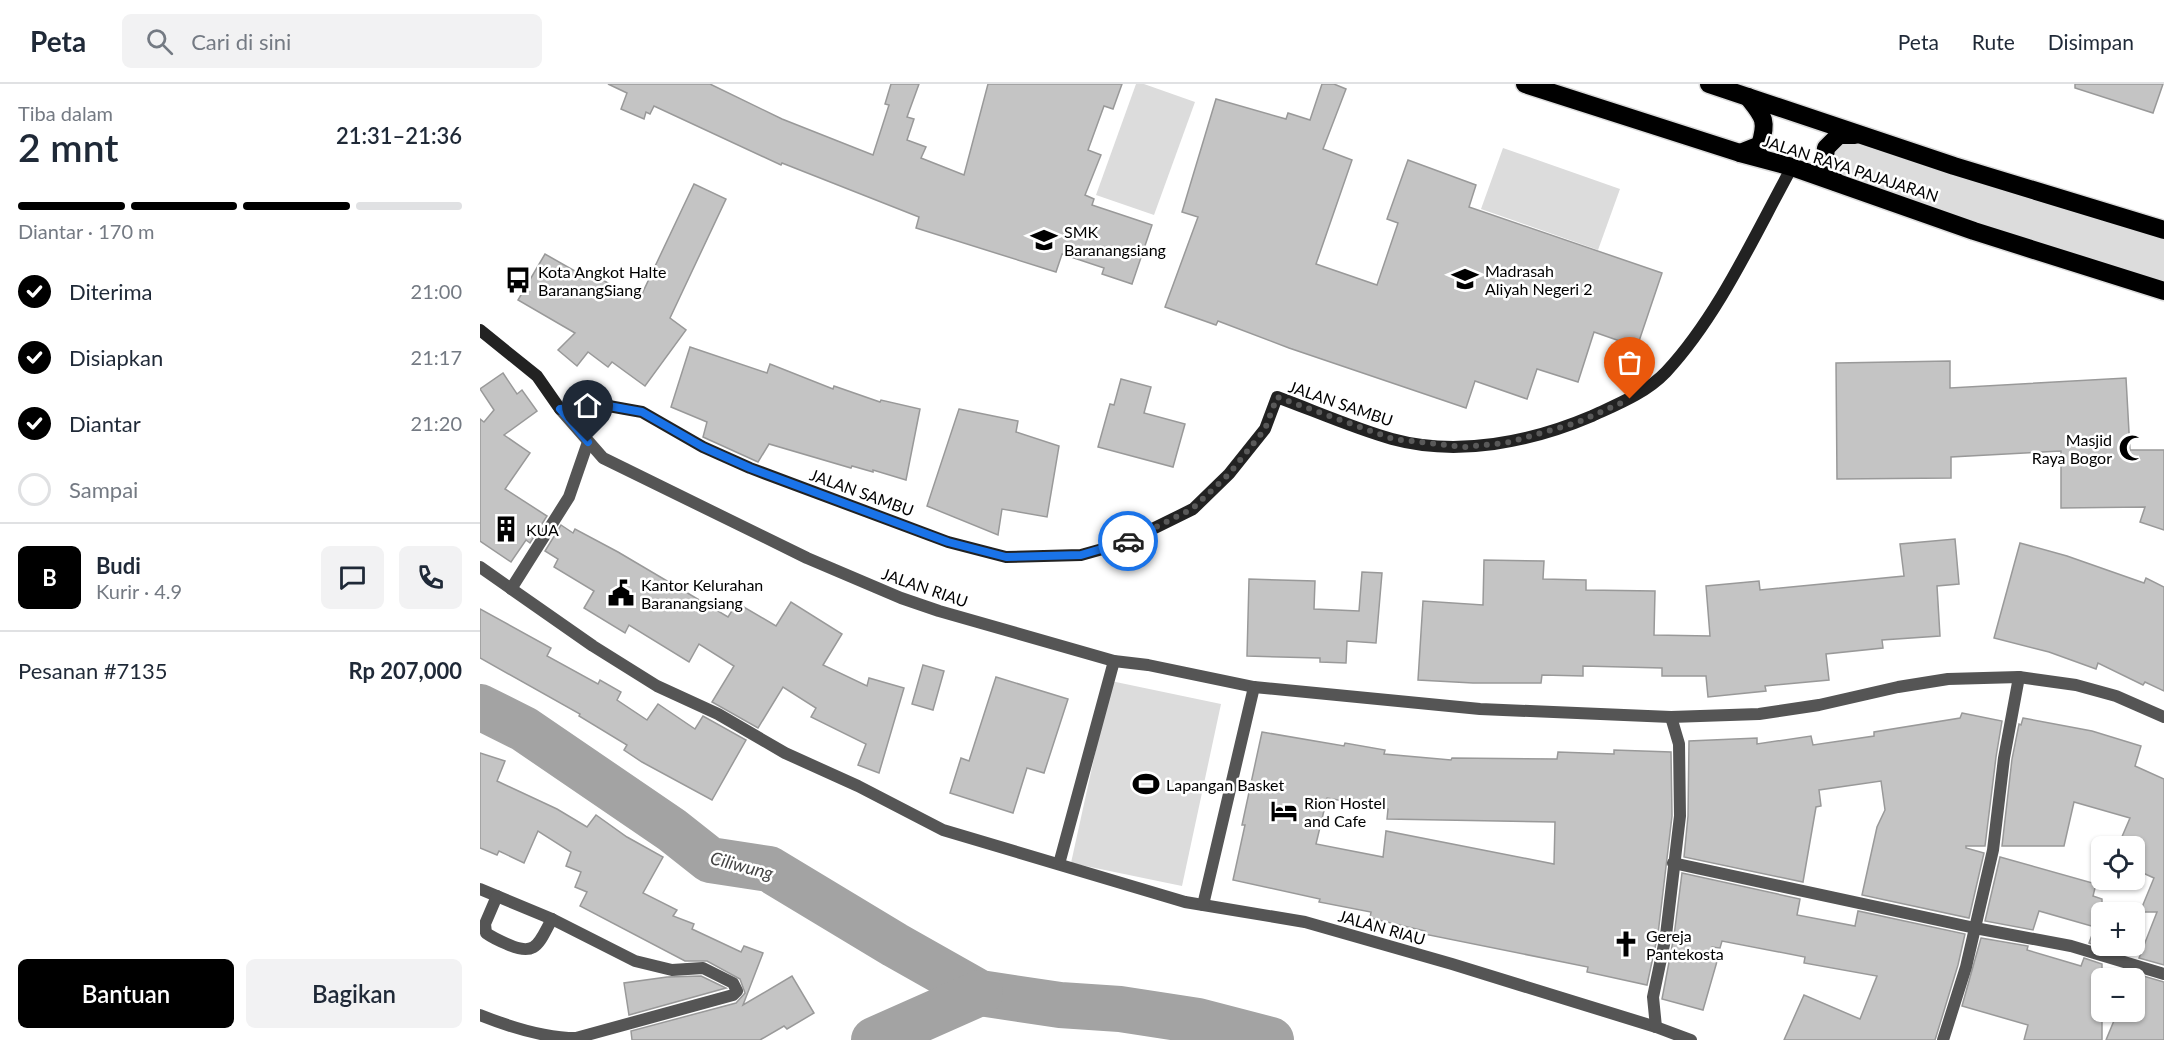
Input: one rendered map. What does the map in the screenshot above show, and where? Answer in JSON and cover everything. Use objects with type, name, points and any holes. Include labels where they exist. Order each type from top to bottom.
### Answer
[{"type":"highway","name":"JALAN RAYA PAJAJARAN","points":[[1525,84],[1740,153],[1792,166],[1974,231],[2164,291]]},
{"type":"highway","name":"JALAN RAYA PAJAJARAN","points":[[1709,84],[1954,166],[2164,230]]},
{"type":"highway","points":[[1740,153],[1760,145],[1765,130],[1764,117],[1748,97]]},
{"type":"highway","points":[[1836,182],[1824,167],[1826,148],[1839,135],[1859,135]]},
{"type":"street","name":"JALAN SAMBU","points":[[560,409],[603,405],[642,412],[703,447],[750,468],[948,542],[1006,557],[1081,555],[1124,543],[1192,509],[1229,474],[1265,429],[1277,397],[1393,439],[1464,447],[1506,443],[1576,423],[1630,399],[1665,373],[1705,324],[1792,166]]},
{"type":"street","points":[[480,330],[537,376],[560,409]]},
{"type":"street","name":"JALAN RIAU","points":[[560,409],[603,458],[807,558],[939,611],[1114,661],[1148,665],[1254,687],[1480,709],[1671,717],[1759,714],[1819,705],[1898,687],[1948,679],[2019,677],[2076,685],[2116,696],[2164,717]]},
{"type":"street","points":[[511,589],[568,496],[588,442]]},
{"type":"street","name":"JALAN RIAU","points":[[480,567],[593,646],[657,686],[718,714],[785,753],[858,786],[943,830],[1179,901],[1305,922],[1452,964],[1691,1040]]},
{"type":"street","points":[[1059,864],[1114,661]]},
{"type":"street","points":[[1943,1040],[1966,967],[1993,850],[2004,758],[2019,677]]},
{"type":"street","points":[[1203,905],[1254,687]]},
{"type":"street","points":[[1656,1027],[1653,996],[1669,915],[1680,816],[1678,744],[1671,717]]},
{"type":"street","points":[[1673,863],[1975,928],[2071,946],[2164,974]]},
{"type":"street","points":[[480,889],[552,919],[635,961],[672,970],[703,968],[733,984],[737,991],[733,995],[576,1038],[550,1036],[499,1023],[480,1015]]},
{"type":"street","points":[[497,896],[485,924],[486,933],[522,951],[532,949],[539,943],[552,919]]},
{"type":"shaded area","points":[[1136,84],[1144,84],[1195,102],[1154,215],[1096,195]]},
{"type":"shaded area","points":[[1839,135],[2164,230],[2164,295],[1836,182],[1826,148]]},
{"type":"shaded area","points":[[1503,148],[1620,189],[1598,250],[1481,209]]},
{"type":"shaded area","name":"Lapangan Basket","points":[[1111,681],[1221,704],[1182,886],[1071,863]]},
{"type":"building","points":[[608,84],[710,84],[782,119],[873,155],[889,105],[885,104],[891,84],[919,84],[907,117],[914,119],[907,140],[926,147],[921,158],[964,175],[988,84],[1122,84],[1113,109],[1104,106],[1088,150],[1101,155],[1085,195],[1094,199],[1092,205],[1152,225],[1132,284],[1102,274],[1104,268],[1062,254],[1056,272],[916,228],[919,217],[782,163],[781,165],[654,106],[650,114],[646,112],[644,119],[621,109],[627,93]]},
{"type":"building","points":[[1322,84],[1334,84],[1346,89],[1323,149],[1352,160],[1316,264],[1377,285],[1398,223],[1387,219],[1408,160],[1476,185],[1469,207],[1662,273],[1637,347],[1594,332],[1578,382],[1537,369],[1527,399],[1475,381],[1466,408],[1289,348],[1218,321],[1216,325],[1165,307],[1198,217],[1182,212],[1216,99],[1286,119],[1288,113],[1310,120]]},
{"type":"building","points":[[2075,84],[2163,84],[2153,113],[2075,88]]},
{"type":"building","points":[[694,184],[726,199],[670,318],[686,330],[645,386],[612,362],[608,367],[588,352],[577,366],[558,350],[575,333],[518,300],[545,254],[587,278],[591,272],[623,293],[627,288],[640,298]]},
{"type":"building","points":[[690,347],[767,373],[770,364],[833,389],[834,386],[880,402],[881,400],[920,409],[906,480],[873,470],[873,472],[852,466],[851,468],[769,444],[758,462],[703,437],[707,422],[671,407]]},
{"type":"building","points":[[1950,361],[1950,388],[2126,378],[2130,450],[2164,450],[2164,530],[2140,522],[2145,507],[2061,508],[2061,451],[1951,457],[1951,478],[1837,479],[1836,363]]},
{"type":"building","points":[[503,373],[517,394],[522,390],[537,411],[504,435],[530,453],[505,489],[547,516],[530,543],[526,540],[511,562],[480,541],[480,419],[484,422],[494,410],[480,389]]},
{"type":"building","points":[[1121,379],[1151,387],[1144,413],[1185,424],[1173,467],[1098,447],[1110,404],[1114,405]]},
{"type":"building","points":[[959,409],[1018,421],[1016,432],[1059,446],[1047,517],[1002,509],[998,535],[927,506]]},
{"type":"building","points":[[561,525],[573,533],[575,529],[618,552],[728,617],[737,603],[776,626],[791,602],[842,634],[823,665],[867,686],[869,678],[904,688],[879,773],[858,765],[866,744],[811,717],[816,708],[783,687],[758,728],[712,702],[734,666],[699,644],[689,662],[629,625],[625,633],[584,608],[594,591],[554,567],[558,559],[545,551]]},
{"type":"building","points":[[1955,539],[1959,584],[1937,586],[1940,636],[1882,640],[1883,648],[1826,654],[1829,680],[1765,686],[1766,691],[1708,697],[1706,676],[1662,676],[1662,668],[1583,666],[1583,676],[1542,675],[1541,683],[1418,680],[1423,601],[1483,605],[1484,560],[1544,561],[1543,579],[1586,580],[1586,590],[1655,591],[1654,635],[1710,636],[1706,586],[1759,581],[1760,590],[1904,576],[1900,544]]},
{"type":"building","points":[[2020,543],[2067,556],[2144,583],[2146,578],[2164,587],[2164,691],[2145,682],[2143,685],[2098,663],[2096,669],[2049,652],[1994,638]]},
{"type":"building","points":[[1362,572],[1382,573],[1376,643],[1347,641],[1346,663],[1320,662],[1320,658],[1247,656],[1249,579],[1315,581],[1314,609],[1359,611]]},
{"type":"building","points":[[480,609],[551,648],[547,656],[598,684],[600,680],[621,692],[617,700],[647,720],[658,704],[695,729],[703,716],[746,740],[712,800],[642,762],[624,750],[627,745],[579,716],[580,714],[480,658]]},
{"type":"building","points":[[923,665],[944,671],[933,710],[912,704]]},
{"type":"building","points":[[996,677],[1068,699],[1044,773],[1027,768],[1013,813],[950,793],[961,758],[969,761]]},
{"type":"building","points":[[1962,713],[2002,721],[1985,846],[1966,846],[1966,848],[1984,853],[1969,918],[1862,895],[1877,827],[1885,810],[1881,781],[1819,790],[1821,806],[1816,807],[1803,882],[1684,857],[1688,816],[1689,741],[1757,738],[1757,744],[1811,736],[1813,745],[1874,736],[1874,732],[1960,718]]},
{"type":"building","points":[[2023,718],[2092,731],[2141,746],[2135,766],[2164,779],[2164,965],[2139,958],[2145,956],[2145,943],[2157,912],[2145,912],[2144,902],[2154,878],[2145,874],[2145,836],[2122,836],[2130,818],[2074,802],[2064,846],[2002,846],[2012,759],[2019,724],[2021,725]]},
{"type":"building","points":[[1262,732],[1344,746],[1345,743],[1385,750],[1384,754],[1451,760],[1452,758],[1557,759],[1558,752],[1614,754],[1614,750],[1671,752],[1672,816],[1658,934],[1647,985],[1587,972],[1588,967],[1424,934],[1425,931],[1370,918],[1371,912],[1319,902],[1320,899],[1233,880],[1245,825],[1242,825]],"holes":[[[1327,798],[1388,809],[1387,819],[1555,822],[1554,864],[1386,831],[1383,857],[1316,844]]]},
{"type":"building","points":[[480,753],[505,761],[497,781],[557,809],[587,827],[596,815],[627,837],[663,857],[643,893],[677,910],[673,916],[694,924],[692,929],[741,952],[744,946],[763,953],[743,1005],[792,976],[814,1013],[787,1029],[784,1026],[760,1040],[632,1040],[631,1031],[736,1003],[745,993],[740,979],[707,961],[685,961],[580,906],[587,892],[575,887],[581,872],[566,866],[571,852],[538,831],[524,863],[499,851],[497,855],[480,848]]},
{"type":"building","points":[[2000,857],[2091,883],[2091,890],[2094,890],[2093,896],[2102,899],[2102,902],[2091,902],[2091,926],[2039,911],[2033,930],[1985,921]]},
{"type":"building","points":[[1682,873],[1800,899],[1797,915],[1855,926],[1858,911],[1965,934],[1935,1040],[1784,1040],[1804,995],[1860,1019],[1877,976],[1804,963],[1805,957],[1722,941],[1720,948],[1712,947],[1710,954],[1718,958],[1703,1010],[1662,999],[1674,936]]},
{"type":"building","points":[[1981,938],[2028,946],[2027,950],[2081,966],[2084,958],[2102,964],[2102,968],[2091,968],[2091,1022],[2102,1022],[2102,1040],[2024,1040],[2028,1025],[1962,1006]]},
{"type":"building","points":[[701,976],[726,988],[629,1015],[624,983],[667,977]]},
{"type":"building","points":[[2145,976],[2164,982],[2164,1040],[2106,1040],[2113,1022],[2145,1022]]},
{"type":"waterway","name":"Ciliwung","points":[[480,707],[524,729],[672,830],[710,860],[769,869],[980,993],[1060,1005],[1120,1009],[1198,1021],[1271,1040]]},
{"type":"waterway","name":"Ciliwung","points":[[874,1040],[980,993]]},
{"type":"way so far","points":[[1128,541],[1192,509],[1229,474],[1265,429],[1277,397],[1393,439],[1464,447],[1506,443],[1576,423],[1630,399]]},
{"type":"place","name":"SMK Baranangsiang","points":[[1044,240]]},
{"type":"place","name":"Madrasah Aliyah Negeri 2","points":[[1465,279]]},
{"type":"place","name":"Kota Angkot Halte BaranangSiang","points":[[518,280]]},
{"type":"place","name":"Masjid Raya Bogor","points":[[2132,448]]},
{"type":"place","name":"KUA","points":[[506,529]]},
{"type":"place","name":"Kantor Kelurahan Baranangsiang","points":[[621,593]]},
{"type":"place","name":"Lapangan Basket","points":[[1146,784]]},
{"type":"place","name":"Rion Hostel and Cafe","points":[[1284,811]]},
{"type":"place","name":"Gereja Pantekosta","points":[[1626,944]]},
{"type":"route","points":[[588,442],[560,409],[603,405],[642,412],[703,447],[750,468],[948,542],[1006,557],[1081,555],[1128,541]]}]
